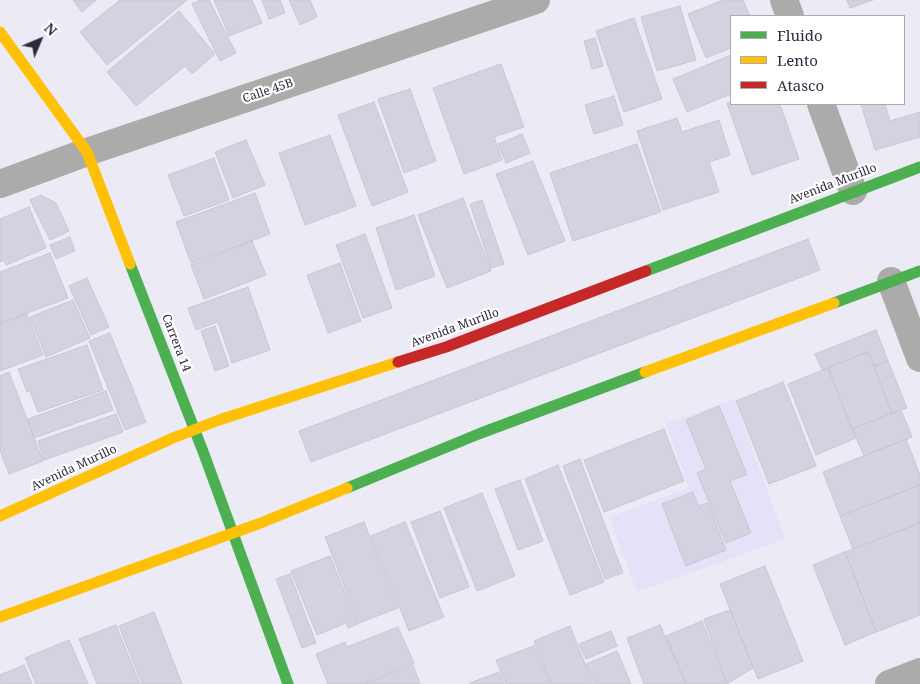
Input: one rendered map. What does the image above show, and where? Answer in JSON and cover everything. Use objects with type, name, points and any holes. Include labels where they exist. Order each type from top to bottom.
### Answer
[{"type":"main road","name":"Carrera 14","points":[[0,32],[87,152],[195,429],[288,684]]},
{"type":"main road","name":"Avenida Murillo","points":[[0,516],[195,429],[446,347],[920,167]]},
{"type":"main road","points":[[0,617],[234,533],[481,433],[920,271]]},
{"type":"street","name":"Calle 45B","points":[[0,184],[87,152],[536,0]]},
{"type":"street","points":[[784,0],[790,15]]},
{"type":"street","points":[[821,105],[853,191]]},
{"type":"street","points":[[891,281],[920,358]]},
{"type":"street","points":[[889,684],[920,672]]},
{"type":"shaded area","points":[[734,399],[785,539],[637,592],[609,517],[689,488],[666,424]]},
{"type":"building","points":[[73,0],[96,0],[82,12]]},
{"type":"building","points":[[120,0],[187,0],[107,65],[80,32]]},
{"type":"building","points":[[200,0],[209,0],[236,53],[220,61],[192,4]]},
{"type":"building","points":[[214,0],[252,0],[262,23],[229,36]]},
{"type":"building","points":[[262,0],[280,0],[285,13],[269,19]]},
{"type":"building","points":[[289,0],[310,0],[317,17],[300,25]]},
{"type":"building","points":[[723,0],[743,0],[750,15],[730,15],[730,48],[706,58],[688,14]]},
{"type":"building","points":[[847,0],[873,0],[850,8]]},
{"type":"building","points":[[680,6],[696,60],[657,71],[641,17]]},
{"type":"building","points":[[179,11],[215,54],[192,74],[185,66],[136,106],[107,72]]},
{"type":"building","points":[[634,18],[662,99],[624,112],[596,31]]},
{"type":"building","points":[[595,38],[603,66],[592,69],[584,41]]},
{"type":"building","points":[[730,55],[730,94],[687,112],[673,79]]},
{"type":"building","points":[[501,64],[524,127],[494,137],[502,160],[464,174],[433,88]]},
{"type":"building","points":[[410,89],[436,161],[404,173],[378,99]]},
{"type":"building","points":[[614,96],[623,125],[594,134],[585,105]]},
{"type":"building","points":[[374,102],[408,192],[372,206],[338,115]]},
{"type":"building","points":[[730,102],[730,105],[780,105],[799,159],[752,175],[727,103]]},
{"type":"building","points":[[861,105],[885,105],[890,121],[920,112],[920,137],[875,150]]},
{"type":"building","points":[[677,118],[682,132],[719,120],[730,155],[709,162],[719,192],[663,210],[637,131]]},
{"type":"building","points":[[522,134],[530,153],[506,163],[498,144]]},
{"type":"building","points":[[330,135],[356,206],[305,225],[279,153]]},
{"type":"building","points":[[246,140],[265,185],[233,198],[215,152]]},
{"type":"building","points":[[637,144],[661,212],[573,241],[550,173]]},
{"type":"building","points":[[214,158],[229,200],[184,216],[168,175]]},
{"type":"building","points":[[533,161],[565,241],[528,255],[496,174]]},
{"type":"building","points":[[255,193],[270,234],[191,263],[176,222]]},
{"type":"building","points":[[41,195],[56,203],[69,231],[50,240],[30,200]]},
{"type":"building","points":[[463,198],[491,271],[447,288],[418,215]]},
{"type":"building","points":[[482,200],[504,264],[491,268],[470,204]]},
{"type":"building","points":[[29,207],[46,248],[6,265],[4,260],[0,262],[0,219]]},
{"type":"building","points":[[414,215],[435,276],[396,290],[376,228]]},
{"type":"building","points":[[365,234],[392,308],[363,318],[336,245]]},
{"type":"building","points":[[70,237],[75,251],[56,259],[50,245]]},
{"type":"building","points":[[808,239],[820,270],[311,462],[299,431]]},
{"type":"building","points":[[252,241],[266,275],[204,299],[191,265]]},
{"type":"building","points":[[50,253],[68,298],[0,323],[0,272]]},
{"type":"building","points":[[340,263],[361,321],[328,333],[307,275]]},
{"type":"building","points":[[87,278],[109,327],[91,335],[69,286]]},
{"type":"building","points":[[248,287],[270,350],[232,363],[218,322],[196,330],[188,308]]},
{"type":"building","points":[[73,300],[90,338],[46,357],[30,317]]},
{"type":"building","points":[[27,314],[43,355],[0,371],[0,324]]},
{"type":"building","points":[[215,326],[229,366],[215,371],[201,331]]},
{"type":"building","points":[[876,330],[888,361],[874,366],[868,352],[822,370],[815,354]]},
{"type":"building","points":[[110,333],[146,422],[125,430],[89,341]]},
{"type":"building","points":[[87,345],[103,390],[38,412],[30,391],[27,392],[18,369]]},
{"type":"building","points":[[868,352],[892,413],[852,429],[828,368]]},
{"type":"building","points":[[888,361],[907,408],[892,413],[874,366]]},
{"type":"building","points":[[828,368],[856,438],[816,455],[788,384]]},
{"type":"building","points":[[9,372],[43,461],[9,474],[0,450],[0,376]]},
{"type":"building","points":[[783,382],[816,466],[769,484],[736,401]]},
{"type":"building","points":[[106,391],[113,410],[34,438],[28,419]]},
{"type":"building","points":[[719,406],[747,474],[730,481],[751,533],[726,543],[697,473],[706,469],[686,420]]},
{"type":"building","points":[[901,410],[912,437],[864,456],[852,429]]},
{"type":"building","points":[[116,414],[123,432],[44,460],[38,441]]},
{"type":"building","points":[[664,429],[684,481],[604,512],[584,460]]},
{"type":"building","points":[[906,439],[920,475],[920,485],[840,516],[823,472]]},
{"type":"building","points":[[580,459],[623,573],[605,579],[563,466]]},
{"type":"building","points":[[558,465],[604,582],[570,595],[525,479]]},
{"type":"building","points":[[520,480],[543,541],[518,550],[495,489]]},
{"type":"building","points":[[920,485],[920,523],[853,549],[840,516]]},
{"type":"building","points":[[693,492],[698,506],[708,503],[726,550],[686,566],[662,504]]},
{"type":"building","points":[[482,493],[515,576],[477,591],[444,508]]},
{"type":"building","points":[[440,511],[469,587],[440,598],[411,522]]},
{"type":"building","points":[[364,522],[398,608],[359,623],[325,537]]},
{"type":"building","points":[[405,522],[444,617],[409,631],[371,536]]},
{"type":"building","points":[[920,523],[920,615],[876,632],[845,552]]},
{"type":"building","points":[[845,552],[876,632],[845,645],[813,565]]},
{"type":"building","points":[[330,556],[358,624],[348,628],[346,623],[317,635],[291,571]]},
{"type":"building","points":[[765,566],[803,661],[758,679],[720,584]]},
{"type":"building","points":[[290,574],[316,643],[302,648],[276,579]]},
{"type":"building","points":[[730,610],[753,668],[727,684],[704,619]]},
{"type":"building","points":[[154,612],[182,684],[142,684],[119,626]]},
{"type":"building","points":[[702,621],[727,684],[686,684],[666,636]]},
{"type":"building","points":[[116,625],[140,684],[97,684],[79,639]]},
{"type":"building","points":[[660,625],[686,684],[644,684],[627,638]]},
{"type":"building","points":[[570,626],[593,684],[551,684],[534,641]]},
{"type":"building","points":[[398,627],[414,663],[362,684],[328,684],[316,654],[345,642],[347,647]]},
{"type":"building","points":[[611,631],[617,646],[586,659],[579,644]]},
{"type":"building","points":[[69,640],[88,684],[36,684],[25,658]]},
{"type":"building","points":[[534,646],[550,684],[506,684],[496,660]]},
{"type":"building","points":[[617,651],[631,684],[595,684],[586,664]]},
{"type":"building","points":[[24,665],[32,684],[0,684],[0,675]]},
{"type":"building","points":[[413,665],[420,684],[365,684]]},
{"type":"building","points":[[499,672],[504,684],[470,684],[470,683]]},
{"type":"traffic: fast","points":[[646,271],[920,167]]},
{"type":"traffic: fast","points":[[130,264],[204,454],[288,684]]},
{"type":"traffic: fast","points":[[834,303],[920,271]]},
{"type":"traffic: fast","points":[[347,488],[481,433],[645,372]]},
{"type":"traffic: slow","points":[[0,32],[87,152],[130,264]]},
{"type":"traffic: slow","points":[[645,372],[834,303]]},
{"type":"traffic: slow","points":[[0,516],[173,438],[219,420],[398,362]]},
{"type":"traffic: slow","points":[[0,617],[258,524],[347,488]]},
{"type":"traffic: jam","points":[[398,362],[446,347],[646,271]]}]
